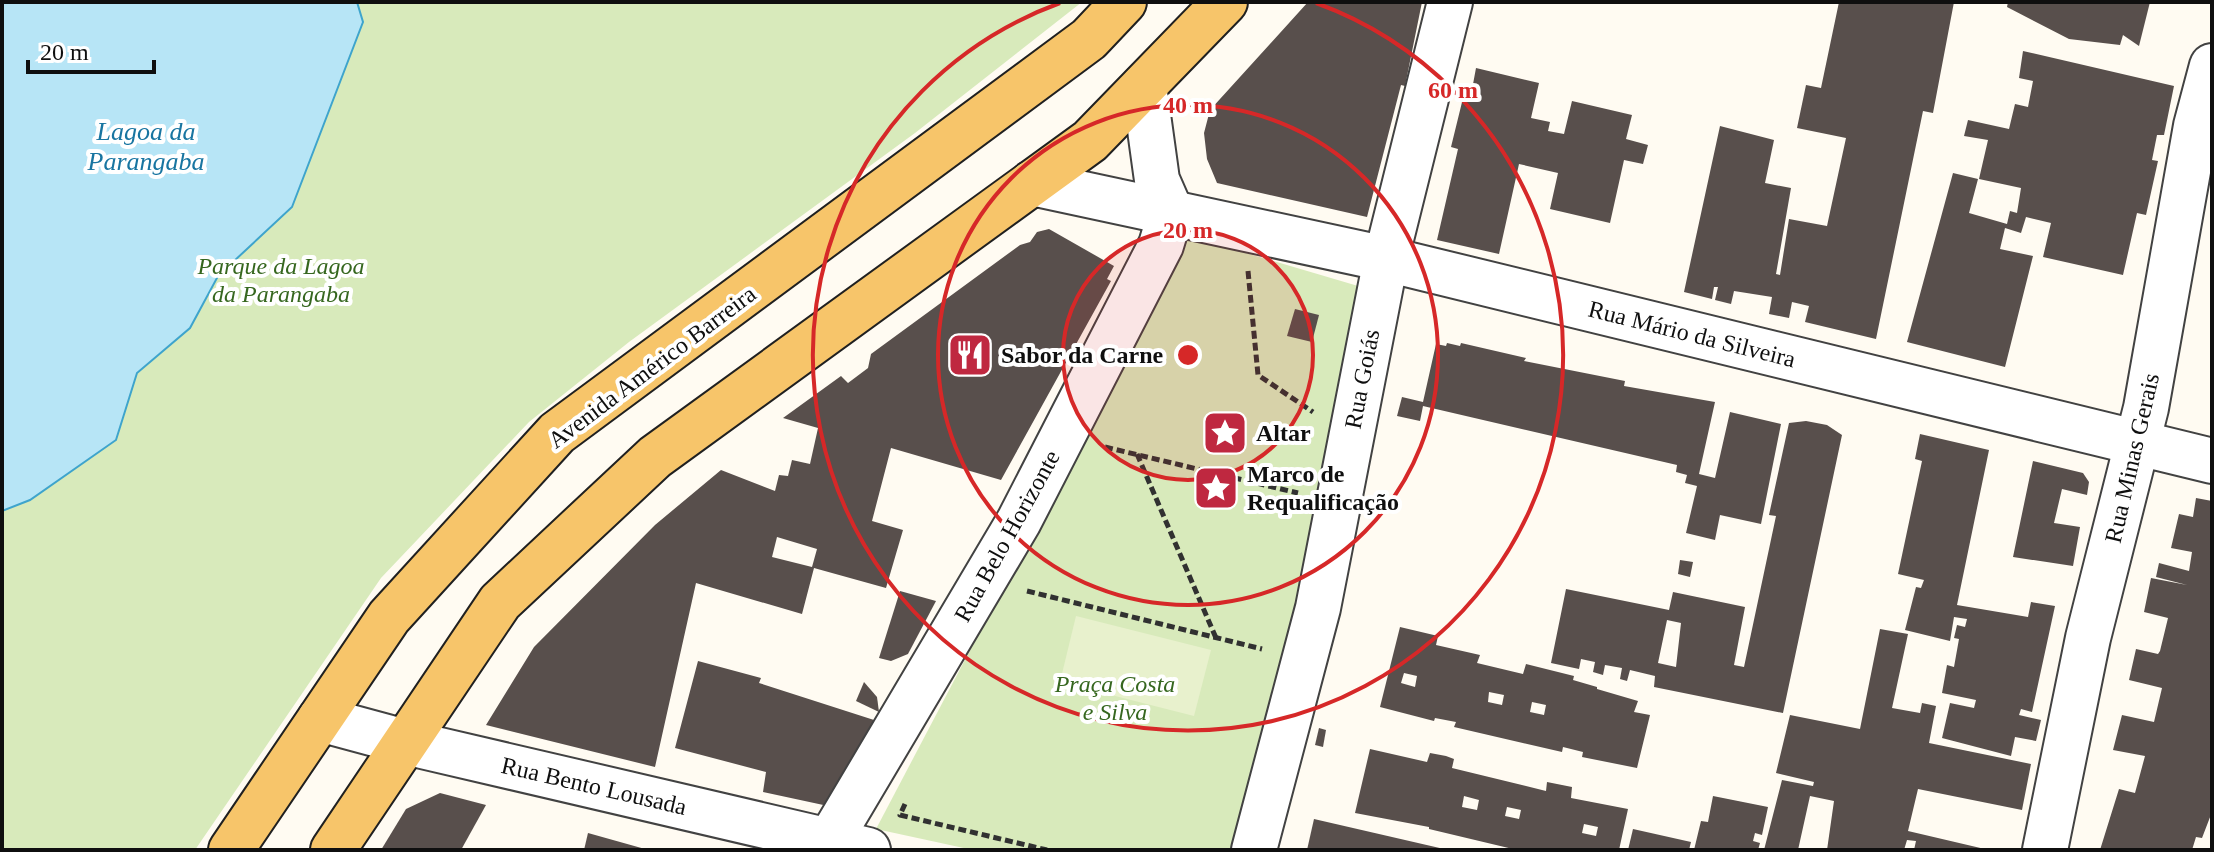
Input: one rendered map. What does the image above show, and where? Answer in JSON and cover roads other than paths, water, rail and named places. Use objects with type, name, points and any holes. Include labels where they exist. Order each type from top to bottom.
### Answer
[{"type":"main road","name":"Avenida Américo Barreira","points":[[231,850],[389,617],[557,433],[1089,39],[1124,2]]},
{"type":"main road","points":[[333,850],[500,602],[655,457],[1090,141],[1225,2]]},
{"type":"street","name":"Rua Goiás","points":[[1254,850],[1318,608],[1386,259],[1450,2]]},
{"type":"street","name":"Rua Minas Gerais","points":[[2045,850],[2088,638],[2139,444],[2196,126],[2212,66]]},
{"type":"street","points":[[1144,86],[1157,180],[1171,212]]},
{"type":"street","name":"Rua Mário da Silveira","points":[[1032,183],[1386,259],[2212,461]]},
{"type":"street","name":"Rua Belo Horizonte","points":[[840,847],[1019,521],[1161,245],[1171,212]]},
{"type":"street","name":"Rua Bento Lousada","points":[[320,719],[840,847]]},
{"type":"water","name":"Lagoa da Parangaba","points":[[2,2],[357,2],[363,22],[292,207],[218,276],[190,328],[137,373],[116,440],[30,500],[2,511]]},
{"type":"place","name":"Sabor da Carne","points":[[970,355]]},
{"type":"place","name":"Altar","points":[[1225,433]]},
{"type":"place","name":"Marco de Requalificação","points":[[1216,488]]},
{"type":"park label","name":"Parque da Lagoa da Parangaba","points":[[281,280]]},
{"type":"park label","name":"Praça Costa e Silva","points":[[1115,698]]}]
